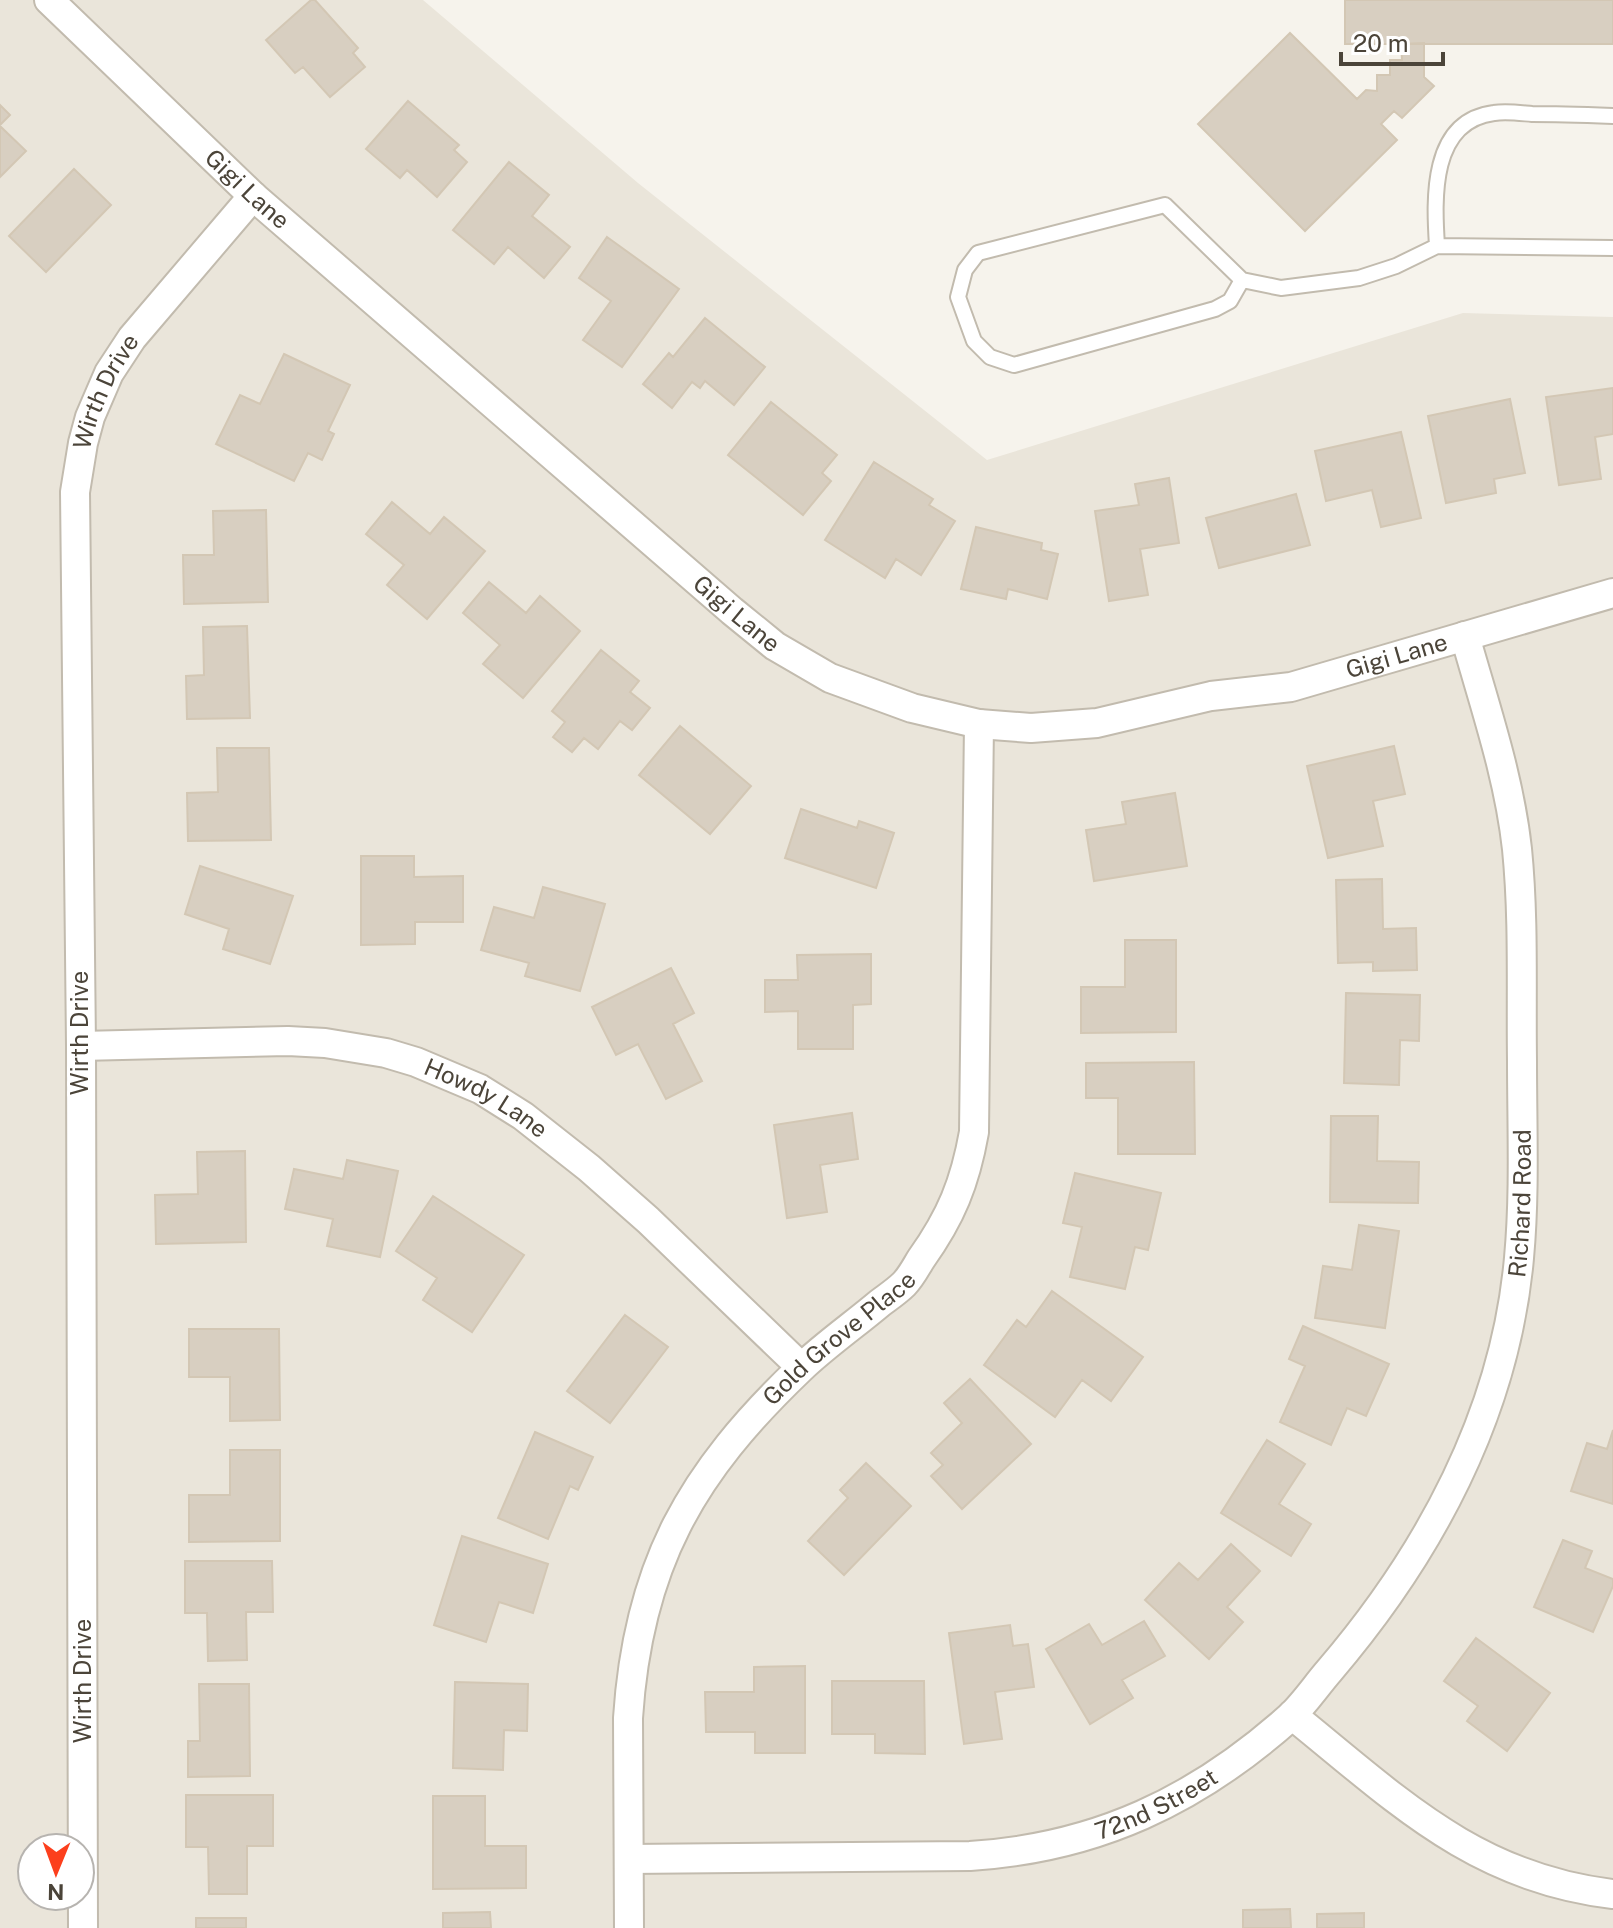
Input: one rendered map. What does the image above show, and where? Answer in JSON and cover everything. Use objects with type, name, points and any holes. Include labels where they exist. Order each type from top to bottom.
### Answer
[{"type":"street","name":"Gigi Lane","points":[[49,0],[253,196],[775,646],[830,678],[912,708],[979,724],[1031,728],[1097,723],[1211,696],[1291,687],[1613,593]]},
{"type":"street","name":"Wirth Drive","points":[[83,1928],[81,1046],[75,492],[90,417],[109,373],[132,338],[253,196]]},
{"type":"street","name":"Richard Road","points":[[1292,1715],[1388,1596],[1447,1500],[1468,1457],[1489,1400],[1513,1305],[1522,1208],[1521,906],[1517,849],[1501,760],[1465,636]]},
{"type":"street","name":"Gold Grove Place","points":[[629,1928],[630,1684],[648,1595],[673,1532],[711,1465],[725,1447],[801,1367],[904,1284],[942,1230],[958,1197],[969,1162],[974,1132],[979,724]]},
{"type":"street","name":"Howdy Lane","points":[[81,1046],[288,1041],[325,1043],[386,1053],[480,1089],[523,1116],[589,1168],[648,1220],[801,1367]]},
{"type":"street","name":"72nd Street","points":[[629,1859],[970,1856],[1005,1854],[1065,1843],[1143,1816],[1193,1791],[1292,1715]]},
{"type":"street","points":[[1292,1715],[1419,1818],[1456,1843],[1549,1882],[1613,1894]]},
{"type":"lane","points":[[1437,246],[1434,201],[1438,167],[1460,129],[1475,118],[1494,113],[1613,116]]},
{"type":"lane","points":[[1242,280],[1230,301],[1215,309],[1014,365],[990,357],[974,341],[958,297],[965,270],[978,253],[1165,205],[1242,280],[1281,288],[1359,278],[1396,266],[1437,246],[1613,248]]},
{"type":"shaded area","points":[[0,0],[423,0],[638,183],[987,460],[1463,313],[1613,317],[1613,1928],[0,1928]]},
{"type":"building","points":[[311,0],[315,0],[358,48],[353,53],[365,67],[330,97],[303,67],[295,73],[266,40]]},
{"type":"building","points":[[1345,0],[1613,0],[1613,44],[1345,44]]},
{"type":"building","points":[[1290,33],[1357,99],[1366,90],[1377,91],[1377,75],[1390,75],[1390,60],[1402,60],[1401,44],[1424,43],[1424,77],[1434,86],[1402,118],[1394,111],[1381,124],[1397,140],[1305,231],[1198,124]]},
{"type":"building","points":[[408,101],[459,145],[454,150],[467,162],[437,197],[407,170],[400,178],[366,149]]},
{"type":"building","points":[[0,105],[10,115],[0,125]]},
{"type":"building","points":[[0,126],[26,151],[0,177]]},
{"type":"building","points":[[509,162],[549,195],[532,216],[570,247],[544,278],[508,247],[494,264],[453,230]]},
{"type":"building","points":[[74,169],[111,205],[46,272],[9,236]]},
{"type":"building","points":[[607,237],[679,289],[622,367],[583,340],[611,301],[579,278]]},
{"type":"building","points":[[705,318],[765,367],[734,405],[705,381],[700,388],[692,382],[672,408],[643,384],[669,353],[673,357]]},
{"type":"building","points":[[284,354],[350,385],[328,431],[334,434],[322,460],[308,453],[294,481],[216,444],[240,395],[260,404]]},
{"type":"building","points":[[1613,388],[1613,434],[1595,437],[1601,479],[1559,485],[1546,397]]},
{"type":"building","points":[[1510,399],[1525,473],[1494,479],[1496,493],[1446,503],[1428,416]]},
{"type":"building","points":[[771,402],[837,455],[822,473],[831,481],[803,515],[728,455]]},
{"type":"building","points":[[1401,432],[1421,518],[1381,527],[1372,490],[1326,501],[1315,451]]},
{"type":"building","points":[[874,462],[933,499],[929,505],[955,521],[921,575],[896,559],[885,578],[825,540]]},
{"type":"building","points":[[1169,478],[1179,543],[1140,549],[1148,595],[1109,601],[1095,511],[1139,505],[1135,484]]},
{"type":"building","points":[[1296,494],[1310,545],[1219,568],[1206,518]]},
{"type":"building","points":[[392,502],[430,534],[444,517],[485,551],[427,619],[387,585],[404,565],[366,534]]},
{"type":"building","points":[[266,510],[268,602],[184,604],[183,555],[214,555],[213,511]]},
{"type":"building","points":[[976,527],[1042,543],[1041,550],[1058,554],[1047,599],[1008,589],[1006,599],[961,589]]},
{"type":"building","points":[[489,582],[526,613],[540,596],[580,631],[523,698],[483,664],[500,645],[463,613]]},
{"type":"building","points":[[247,626],[250,718],[187,719],[186,676],[204,675],[203,627]]},
{"type":"building","points":[[601,650],[639,681],[630,692],[650,708],[632,730],[620,721],[598,749],[584,738],[572,752],[553,737],[565,722],[552,711]]},
{"type":"building","points":[[680,726],[751,786],[710,834],[639,775]]},
{"type":"building","points":[[1394,746],[1405,794],[1373,801],[1383,846],[1328,858],[1307,766]]},
{"type":"building","points":[[217,748],[269,748],[271,840],[188,841],[187,793],[218,792]]},
{"type":"building","points":[[1175,793],[1187,866],[1094,881],[1086,830],[1126,824],[1122,802]]},
{"type":"building","points":[[801,809],[857,828],[859,821],[894,833],[876,888],[785,858]]},
{"type":"building","points":[[361,856],[414,856],[414,877],[463,876],[463,922],[415,922],[415,944],[361,945]]},
{"type":"building","points":[[200,866],[293,896],[270,964],[223,949],[229,929],[185,914]]},
{"type":"building","points":[[1382,879],[1383,929],[1416,928],[1417,970],[1373,971],[1373,962],[1338,963],[1336,880]]},
{"type":"building","points":[[543,887],[605,904],[580,991],[525,976],[529,963],[481,950],[494,907],[534,918]]},
{"type":"building","points":[[1125,940],[1176,940],[1176,1032],[1081,1033],[1081,987],[1125,987]]},
{"type":"building","points":[[871,954],[871,1004],[853,1005],[853,1049],[798,1049],[798,1011],[765,1012],[765,980],[798,980],[797,955]]},
{"type":"building","points":[[671,968],[694,1013],[673,1024],[702,1081],[666,1099],[638,1044],[616,1055],[592,1007]]},
{"type":"building","points":[[1346,993],[1420,995],[1419,1041],[1400,1040],[1399,1085],[1344,1083]]},
{"type":"building","points":[[1194,1062],[1195,1154],[1118,1154],[1118,1098],[1086,1098],[1086,1063]]},
{"type":"building","points":[[852,1113],[858,1159],[820,1165],[827,1212],[787,1218],[774,1125]]},
{"type":"building","points":[[1331,1116],[1378,1116],[1377,1161],[1419,1162],[1418,1203],[1330,1202]]},
{"type":"building","points":[[245,1151],[246,1242],[156,1244],[155,1195],[198,1194],[197,1152]]},
{"type":"building","points":[[347,1160],[398,1171],[380,1257],[327,1246],[333,1219],[285,1209],[294,1169],[343,1179]]},
{"type":"building","points":[[1075,1173],[1161,1193],[1148,1250],[1135,1247],[1125,1289],[1070,1277],[1082,1227],[1063,1223]]},
{"type":"building","points":[[433,1196],[524,1255],[472,1332],[423,1300],[437,1278],[396,1251]]},
{"type":"building","points":[[1359,1225],[1399,1231],[1385,1328],[1315,1318],[1323,1266],[1352,1270]]},
{"type":"building","points":[[1052,1291],[1143,1357],[1111,1401],[1082,1380],[1055,1417],[984,1365],[1017,1320],[1026,1327]]},
{"type":"building","points":[[625,1315],[668,1347],[610,1423],[567,1391]]},
{"type":"building","points":[[1303,1326],[1389,1364],[1366,1416],[1347,1408],[1331,1445],[1280,1422],[1305,1366],[1289,1359]]},
{"type":"building","points":[[189,1329],[279,1329],[280,1420],[230,1421],[230,1377],[189,1377]]},
{"type":"building","points":[[970,1379],[1031,1444],[962,1509],[931,1476],[943,1465],[931,1453],[962,1423],[944,1403]]},
{"type":"building","points":[[1613,1430],[1613,1504],[1571,1491],[1587,1443],[1607,1449]]},
{"type":"building","points":[[535,1432],[593,1457],[578,1490],[570,1486],[548,1539],[498,1518]]},
{"type":"building","points":[[1267,1440],[1305,1464],[1279,1504],[1311,1524],[1291,1556],[1221,1513]]},
{"type":"building","points":[[230,1450],[280,1450],[280,1541],[189,1542],[189,1495],[230,1495]]},
{"type":"building","points":[[866,1463],[911,1506],[844,1575],[808,1541],[848,1498],[840,1490]]},
{"type":"building","points":[[462,1536],[548,1564],[533,1613],[499,1602],[486,1642],[434,1625]]},
{"type":"building","points":[[1563,1540],[1592,1551],[1585,1568],[1613,1579],[1613,1586],[1593,1632],[1534,1607]]},
{"type":"building","points":[[1231,1544],[1260,1571],[1227,1607],[1243,1622],[1209,1659],[1145,1600],[1179,1563],[1198,1580]]},
{"type":"building","points":[[185,1561],[272,1561],[273,1612],[246,1612],[247,1660],[208,1661],[207,1613],[185,1613]]},
{"type":"building","points":[[1144,1621],[1165,1656],[1122,1680],[1133,1698],[1090,1724],[1046,1649],[1089,1624],[1102,1645]]},
{"type":"building","points":[[1010,1625],[1013,1646],[1028,1644],[1034,1687],[995,1692],[1002,1739],[964,1744],[949,1633]]},
{"type":"building","points":[[1476,1638],[1550,1693],[1507,1751],[1467,1721],[1478,1706],[1444,1681]]},
{"type":"building","points":[[805,1666],[805,1753],[755,1753],[755,1732],[706,1732],[705,1692],[754,1692],[754,1667]]},
{"type":"building","points":[[832,1681],[924,1681],[925,1754],[875,1753],[875,1734],[832,1734]]},
{"type":"building","points":[[455,1682],[528,1684],[527,1731],[504,1730],[503,1770],[453,1768]]},
{"type":"building","points":[[199,1684],[249,1684],[250,1776],[188,1777],[188,1741],[200,1741]]},
{"type":"building","points":[[186,1795],[273,1795],[273,1846],[247,1846],[247,1894],[209,1894],[208,1847],[186,1847]]},
{"type":"building","points":[[433,1796],[485,1796],[485,1846],[526,1846],[526,1888],[433,1889]]},
{"type":"building","points":[[1290,1909],[1291,1928],[1243,1928],[1243,1910]]},
{"type":"building","points":[[490,1912],[491,1928],[443,1928],[443,1913]]},
{"type":"building","points":[[1364,1913],[1364,1928],[1317,1928],[1317,1914]]},
{"type":"building","points":[[196,1918],[246,1918],[246,1928],[196,1928]]}]
